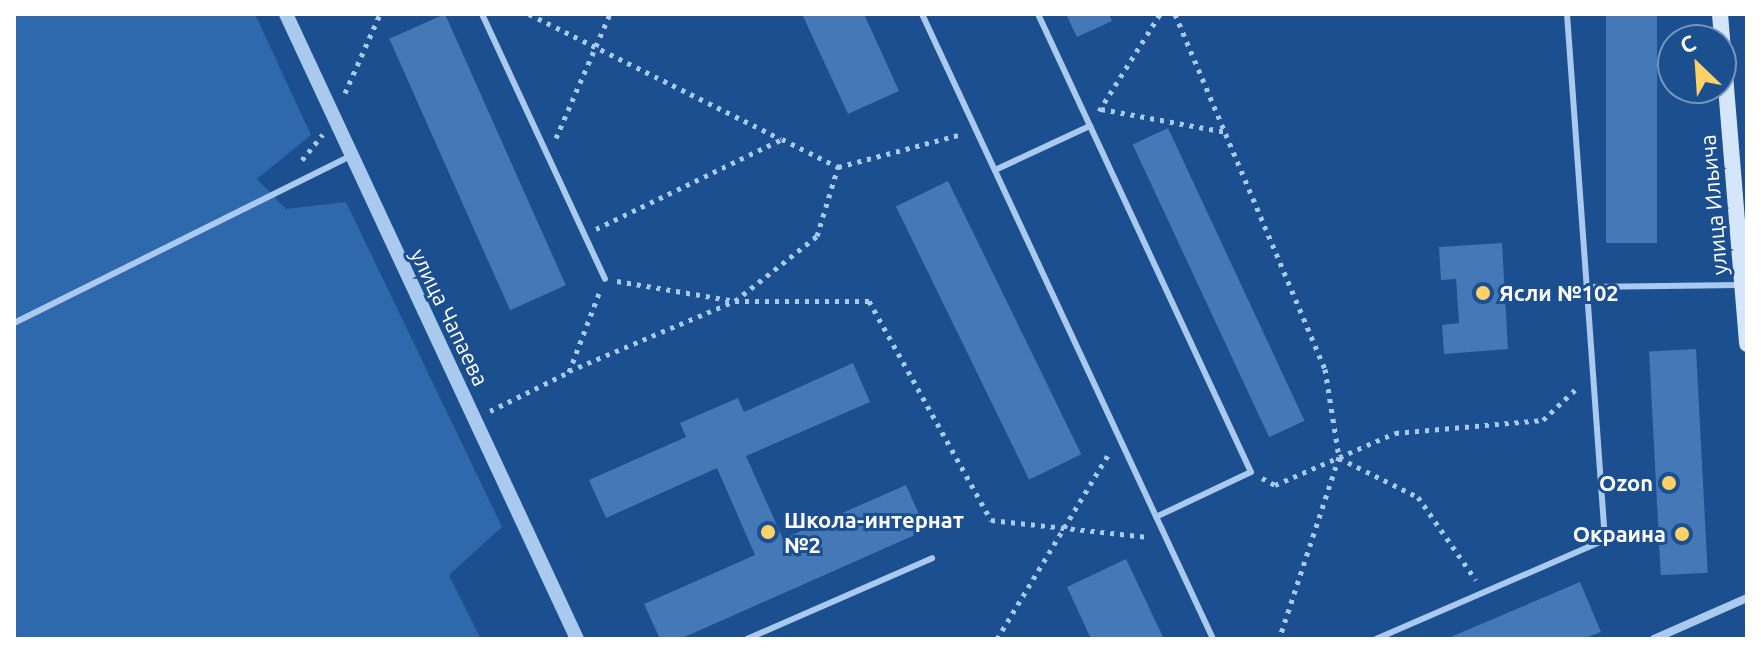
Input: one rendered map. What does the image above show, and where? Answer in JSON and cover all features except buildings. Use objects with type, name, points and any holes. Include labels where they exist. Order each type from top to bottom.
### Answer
[{"type":"main road","name":"улица Ильича","points":[[1720,14],[1747,344]]},
{"type":"street","name":"улица Чапаева","points":[[286,14],[349,157],[577,639]]},
{"type":"street","points":[[1654,639],[1747,598]]},
{"type":"lane","points":[[482,14],[605,279]]},
{"type":"lane","points":[[922,14],[1213,639]]},
{"type":"lane","points":[[1038,14],[1251,472],[1156,517]]},
{"type":"lane","points":[[1376,639],[1605,540],[1567,14]]},
{"type":"lane","points":[[995,170],[1090,126]]},
{"type":"lane","points":[[14,323],[349,157]]},
{"type":"lane","points":[[1587,287],[1742,285]]},
{"type":"lane","points":[[747,639],[932,558]]},
{"type":"path","points":[[529,14],[598,43],[838,167],[976,130]]},
{"type":"path","points":[[548,157],[610,14]]},
{"type":"path","points":[[1090,126],[1160,14]]},
{"type":"path","points":[[1175,14],[1325,369],[1339,457],[1279,639]]},
{"type":"path","points":[[1101,109],[1227,132]]},
{"type":"path","points":[[584,235],[782,139]]},
{"type":"path","points":[[475,418],[569,372],[735,301],[817,236],[838,167]]},
{"type":"path","points":[[569,372],[605,279],[735,301],[869,301],[991,520],[1166,538]]},
{"type":"path","points":[[1251,472],[1275,485],[1395,433],[1543,420],[1593,373]]},
{"type":"path","points":[[997,639],[1058,529],[1119,438]]},
{"type":"path","points":[[1339,457],[1418,497],[1482,593]]},
{"type":"shaded area","points":[[14,14],[255,14],[311,135],[257,179],[286,209],[346,202],[502,527],[449,575],[481,639],[14,639]]},
{"type":"place","name":"Ясли №102","points":[[1483,293]]},
{"type":"place","name":"Ozon","points":[[1669,483]]},
{"type":"place","name":"Школа-интернат №2","points":[[768,532]]},
{"type":"place","name":"Окраина","points":[[1682,534]]}]
